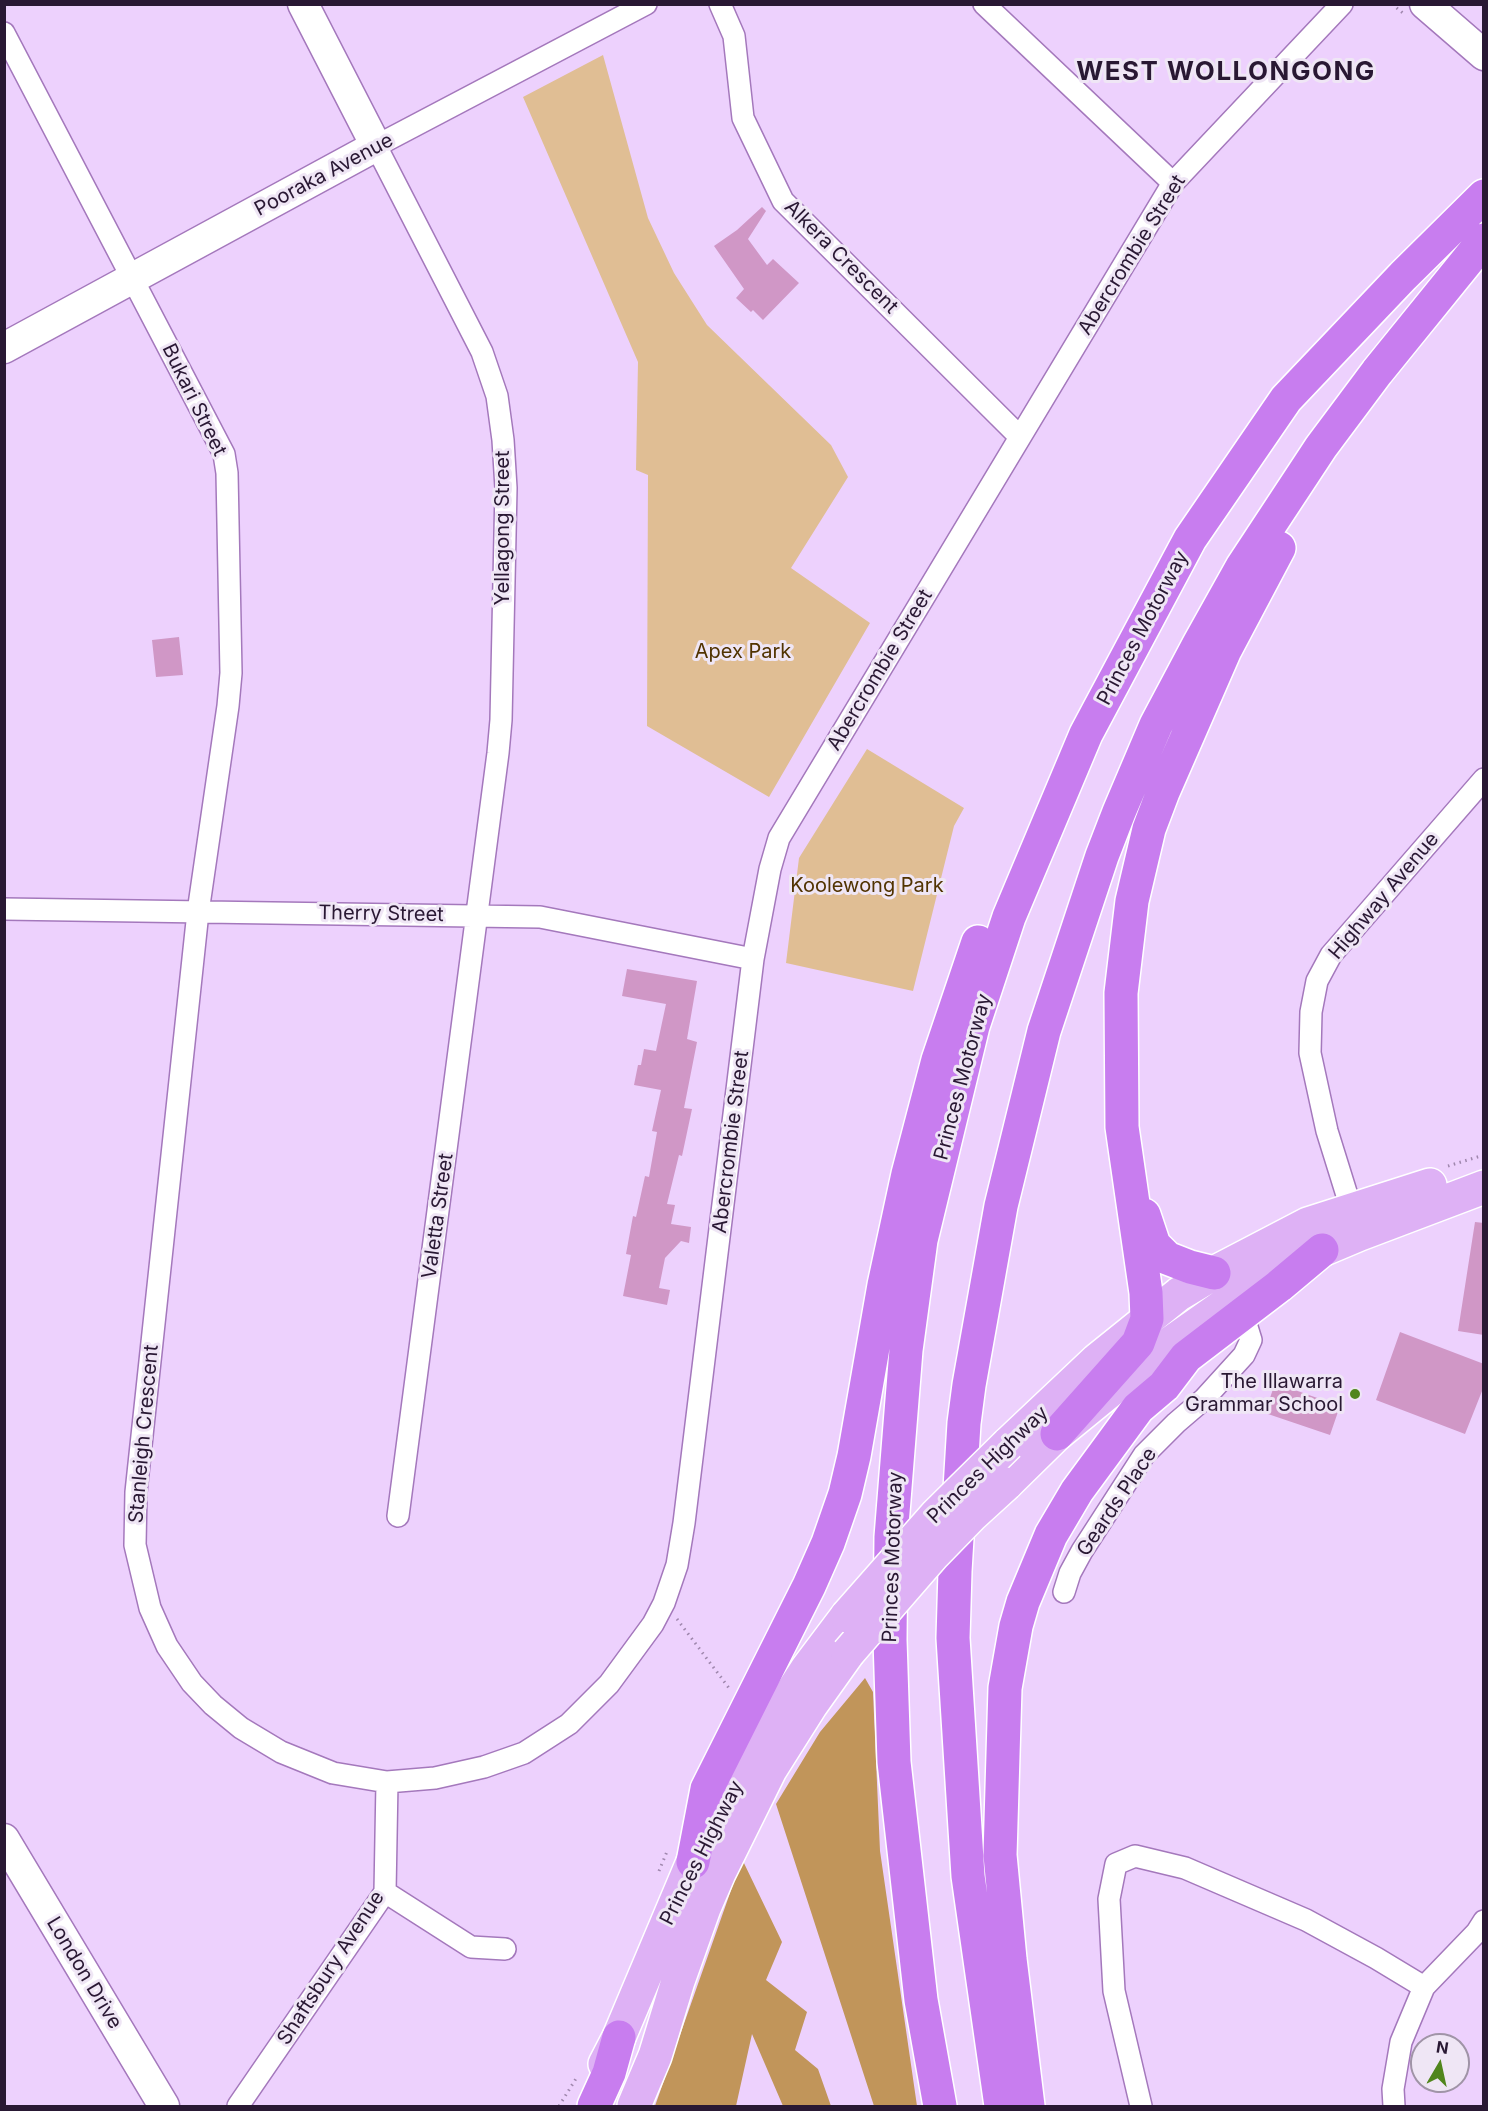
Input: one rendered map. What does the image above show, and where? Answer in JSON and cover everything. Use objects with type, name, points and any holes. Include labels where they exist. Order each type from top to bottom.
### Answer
[{"type":"highway","name":"Princes Motorway","points":[[940,2106],[921,2000],[896,1774],[890,1640],[891,1537],[906,1350],[921,1240],[973,1026],[1009,917],[1086,734],[1190,539],[1286,399],[1403,276],[1484,196]]},
{"type":"highway","points":[[1001,2106],[968,1876],[953,1638],[955,1571],[964,1423],[969,1385],[1001,1206],[1044,1031],[1102,856],[1119,812],[1156,725],[1199,644],[1242,567],[1321,447],[1384,363],[1484,240]]},
{"type":"highway","points":[[1057,1434],[1138,1343],[1147,1319],[1146,1293],[1122,1127],[1121,993],[1132,901],[1149,830],[1204,695],[1259,585],[1314,488],[1366,414],[1484,264]]},
{"type":"highway","points":[[693,1862],[707,1790],[808,1586],[828,1543],[845,1494],[908,1174],[954,1009],[1001,881],[1041,787],[1102,667],[1176,544],[1190,539]]},
{"type":"highway","points":[[1121,1059],[1137,1185],[1146,1226],[1154,1245],[1167,1258],[1190,1267],[1229,1296]]},
{"type":"highway","points":[[1028,2106],[1000,1855],[1005,1688],[1016,1626],[1034,1571],[1051,1535],[1077,1491],[1106,1450],[1138,1408],[1164,1386],[1229,1296],[1280,1286],[1322,1250]]},
{"type":"highway","points":[[594,2106],[609,2073],[619,2037]]},
{"type":"main road","name":"Princes Highway","points":[[1322,1250],[1355,1221],[1484,1167]]},
{"type":"main road","name":"Princes Highway","points":[[634,2106],[655,2056],[704,1908],[770,1770],[811,1705],[848,1653],[933,1555],[1057,1434],[1229,1296],[1261,1247],[1308,1224],[1355,1221],[1484,1187]]},
{"type":"main road","name":"Princes Highway","points":[[580,2106],[619,2037],[693,1862],[753,1753],[807,1669],[847,1616],[936,1514],[1097,1360],[1179,1294],[1229,1296]]},
{"type":"street","name":"Yellagong Street","points":[[303,4],[482,352],[497,396],[506,488],[501,720],[477,916]]},
{"type":"street","name":"Pooraka Avenue","points":[[4,348],[376,146],[646,4]]},
{"type":"street","name":"Alkera Crescent","points":[[720,4],[734,36],[743,117],[783,201],[1020,437]]},
{"type":"street","points":[[984,4],[1173,183]]},
{"type":"street","name":"Abercrombie Street","points":[[693,1449],[753,959],[770,869],[780,838],[1173,183],[1342,4]]},
{"type":"street","points":[[1425,4],[1484,55]]},
{"type":"street","name":"Bukari Street","points":[[4,33],[224,454],[227,473],[231,673],[198,912]]},
{"type":"street","name":"Highway Avenue","points":[[1355,1221],[1328,1131],[1310,1053],[1311,1012],[1317,981],[1331,955],[1484,779]]},
{"type":"street","name":"Therry Street","points":[[4,909],[540,917],[753,959]]},
{"type":"street","name":"Stanleigh Crescent","points":[[198,912],[136,1492],[135,1545],[150,1608],[167,1646],[192,1683],[213,1705],[242,1728],[281,1752],[333,1773],[387,1782],[435,1778],[484,1767],[524,1753],[569,1724],[609,1684],[646,1635],[664,1603],[677,1565],[693,1449]]},
{"type":"street","name":"Valetta Street","points":[[398,1516],[477,916]]},
{"type":"street","name":"Geards Place","points":[[1064,1592],[1070,1573],[1082,1551],[1144,1455],[1204,1399],[1244,1354],[1251,1340],[1247,1327],[1229,1296]]},
{"type":"street","name":"Shaftsbury Avenue","points":[[238,2106],[386,1892],[387,1782]]},
{"type":"street","name":"London Drive","points":[[4,1839],[164,2106]]},
{"type":"street","points":[[1141,2106],[1114,1991],[1109,1899],[1116,1864],[1135,1856],[1185,1868],[1306,1920],[1424,1987]]},
{"type":"street","points":[[386,1892],[471,1947],[505,1949]]},
{"type":"street","points":[[1394,2106],[1393,2089],[1401,2042],[1424,1987],[1481,1930]]},
{"type":"path","points":[[676,1618],[732,1691]]},
{"type":"green space","name":"Apex Park","points":[[603,55],[648,218],[674,273],[707,325],[831,445],[848,477],[791,568],[870,623],[769,797],[647,726],[648,475],[636,470],[638,362],[523,97]]},
{"type":"green space","name":"Koolewong Park","points":[[867,749],[964,808],[954,826],[913,991],[786,963],[799,858]]},
{"type":"shaded area","points":[[865,1678],[873,1692],[880,1851],[917,2106],[874,2106],[776,1804],[820,1732]]},
{"type":"shaded area","points":[[742,1859],[782,1942],[766,1980],[807,2012],[795,2050],[818,2069],[831,2106],[783,2106],[752,2034],[736,2106],[655,2106]]},
{"type":"building","points":[[762,207],[766,211],[748,239],[767,265],[773,259],[799,283],[763,320],[736,298],[744,289],[714,246],[737,230]]},
{"type":"building","points":[[179,637],[183,675],[156,677],[152,640]]},
{"type":"building","points":[[627,969],[697,981],[687,1039],[697,1042],[684,1108],[692,1109],[682,1156],[679,1155],[667,1204],[675,1205],[671,1224],[691,1227],[689,1243],[681,1241],[665,1258],[659,1288],[670,1290],[667,1305],[623,1296],[631,1255],[626,1254],[633,1216],[636,1217],[645,1176],[649,1177],[657,1132],[652,1131],[661,1090],[634,1085],[644,1049],[656,1051],[666,1004],[622,996]]},
{"type":"building","points":[[1475,1222],[1484,1223],[1484,1335],[1458,1331]]},
{"type":"building","points":[[1400,1332],[1484,1364],[1484,1386],[1465,1434],[1376,1400]]},
{"type":"building","points":[[1275,1383],[1340,1406],[1330,1435],[1265,1413]]},
{"type":"place","name":"The Illawarra Grammar School","points":[[1355,1394]]},
{"type":"district","name":"WEST WOLLONGONG","points":[[1226,72]]}]
